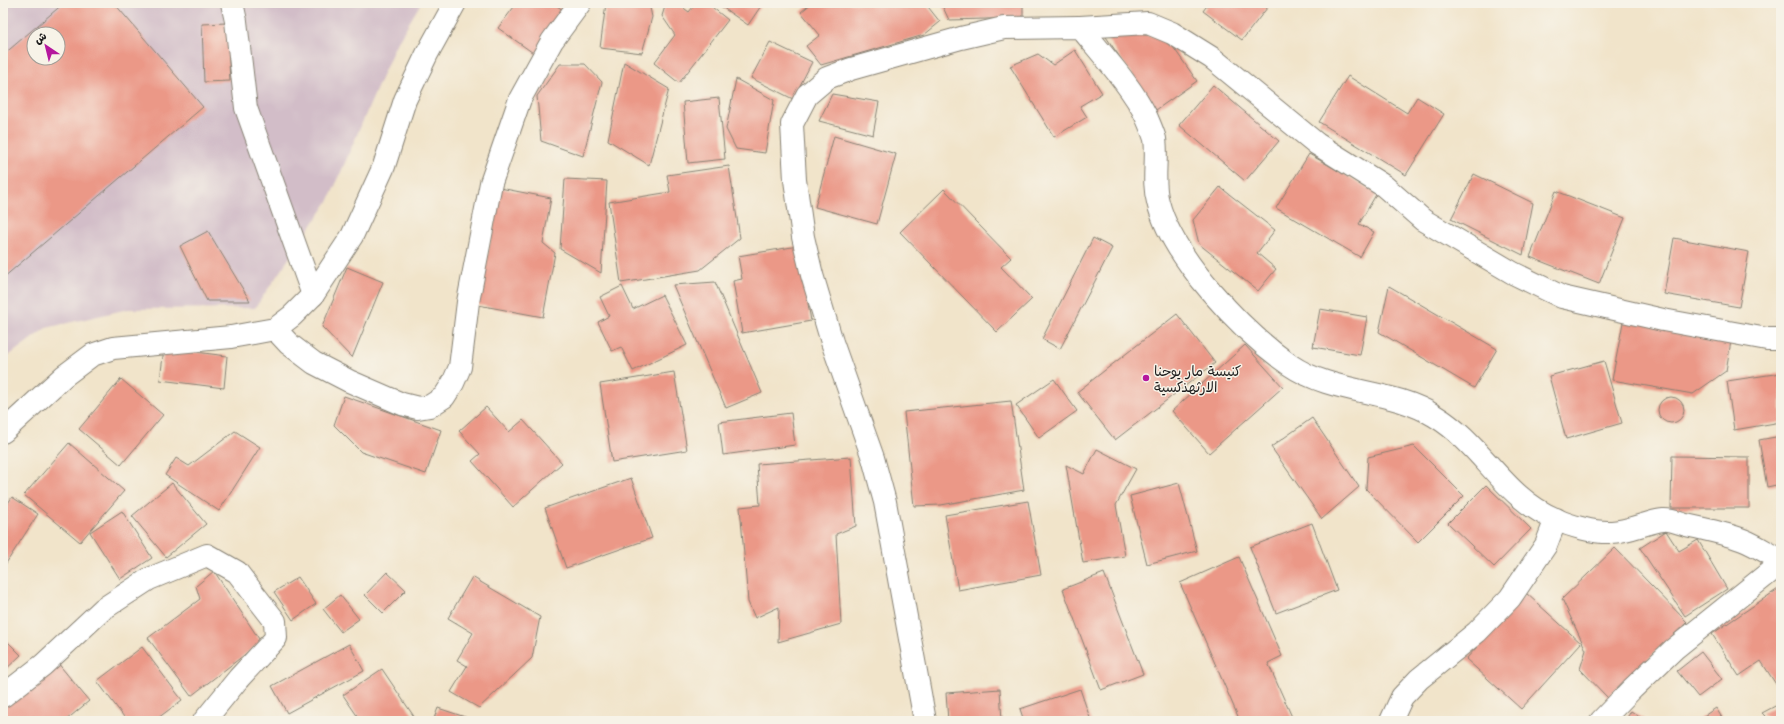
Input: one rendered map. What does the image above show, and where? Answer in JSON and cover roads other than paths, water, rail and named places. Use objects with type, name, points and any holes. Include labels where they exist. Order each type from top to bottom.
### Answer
[{"type":"street","points":[[232,3],[236,22],[246,108],[313,295]]},
{"type":"street","points":[[3,432],[64,376],[92,355],[113,348],[231,337],[275,329],[292,316],[313,295],[352,236],[384,166],[405,100],[427,54],[455,3]]},
{"type":"street","points":[[275,329],[289,344],[314,363],[349,381],[402,404],[418,408],[430,406],[444,396],[454,383],[460,367],[468,302],[491,183],[520,99],[552,41],[580,3]]},
{"type":"street","points":[[925,721],[885,502],[872,458],[830,335],[812,276],[803,237],[795,180],[792,124],[807,95],[827,78],[851,69],[946,42],[1004,28],[1080,27],[1148,23],[1172,33],[1212,58],[1317,144],[1384,186],[1423,220],[1513,273],[1562,297],[1663,320],[1767,339],[1781,339]]},
{"type":"street","points":[[1080,27],[1127,87],[1145,114],[1154,137],[1157,200],[1164,220],[1176,244],[1218,300],[1258,341],[1291,366],[1314,379],[1343,388],[1399,399],[1450,425],[1471,444],[1516,495],[1537,510],[1556,519],[1582,528],[1612,533],[1665,520],[1744,540],[1781,562],[1674,649],[1601,721]]},
{"type":"street","points":[[1390,721],[1402,697],[1419,679],[1477,632],[1510,598],[1546,545],[1556,519]]},
{"type":"street","points":[[3,696],[43,665],[103,609],[149,579],[207,555],[238,572],[275,621],[276,638],[239,678],[204,721]]},
{"type":"place","name":"كنيسة مار يوحنا الارثهذكسية","points":[[1146,378]]}]
